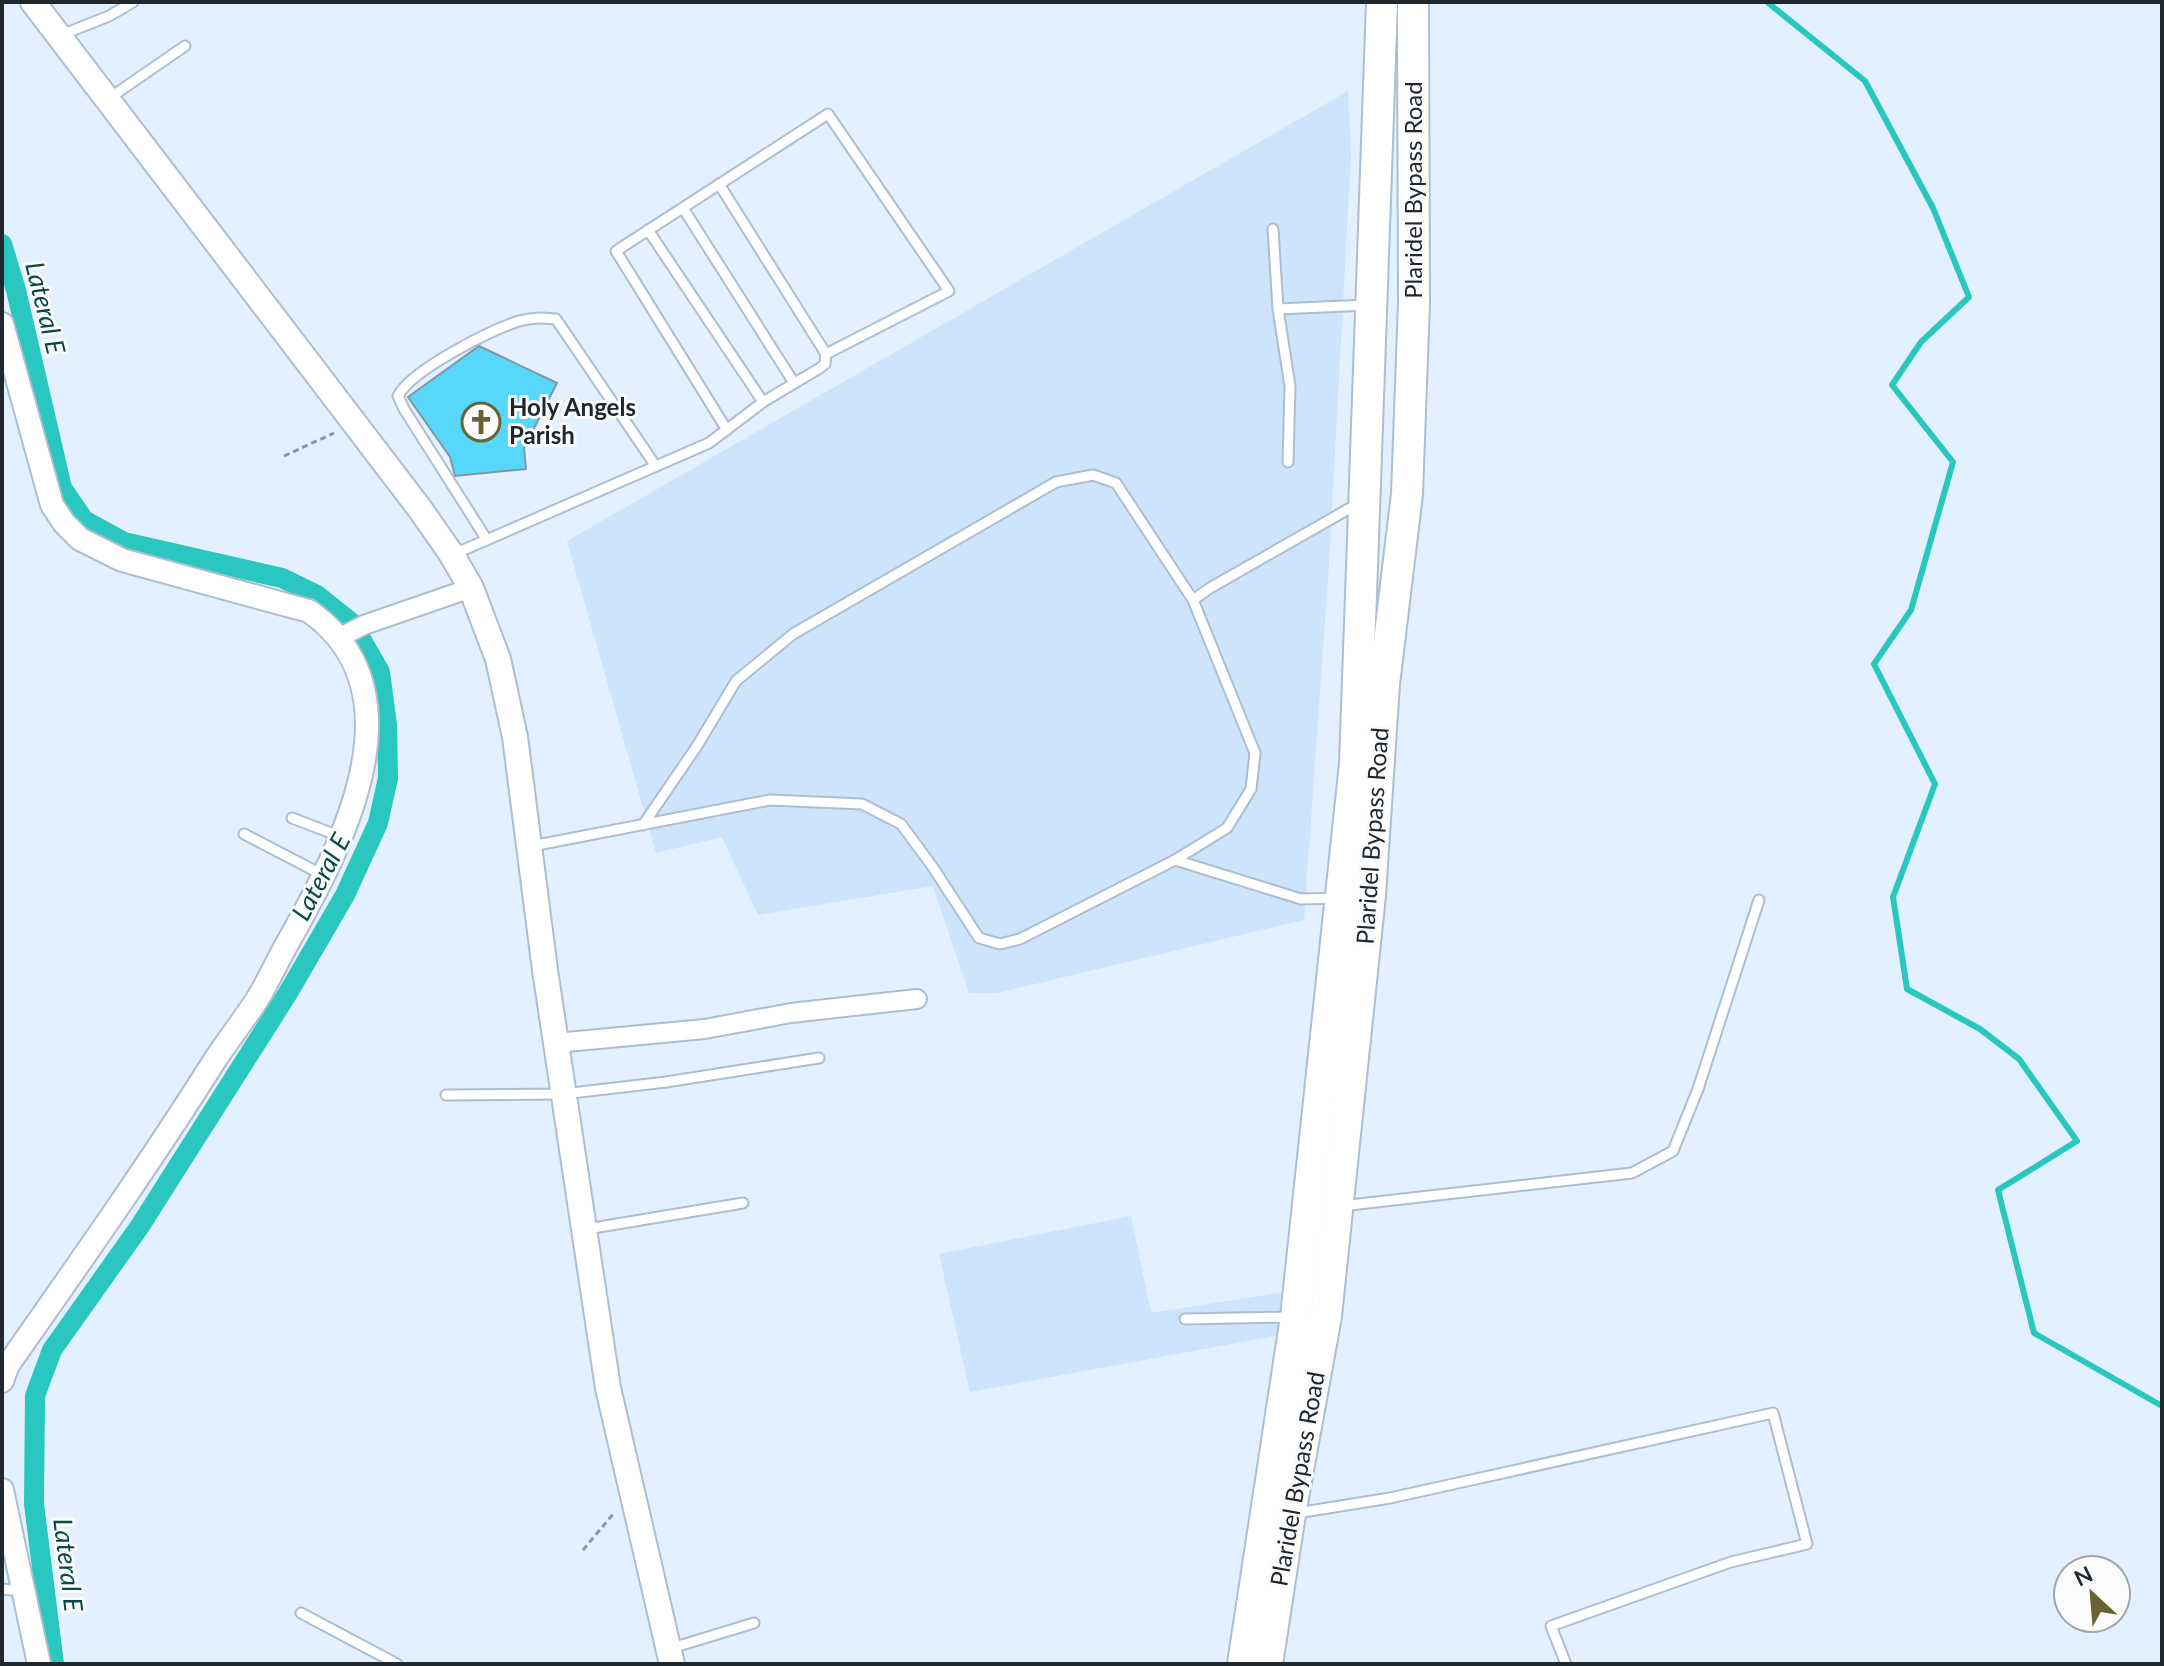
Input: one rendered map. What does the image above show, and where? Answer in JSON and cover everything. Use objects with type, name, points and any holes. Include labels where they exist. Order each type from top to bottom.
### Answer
[{"type":"highway","name":"Plaridel Bypass Road","points":[[1243,1664],[1311,1316],[1338,1207],[1356,896],[1355,764],[1382,2]]},
{"type":"highway","name":"Plaridel Bypass Road","points":[[1267,1664],[1290,1514],[1356,896],[1407,494],[1414,302],[1413,2]]},
{"type":"highway","points":[[1370,305],[1414,302]]},
{"type":"main road","points":[[33,2],[355,422],[452,555],[471,588],[498,659],[515,737],[563,1094],[608,1388],[670,1657]]},
{"type":"street","points":[[2,324],[52,505],[80,539],[122,560],[309,611],[329,624],[351,631],[471,588]]},
{"type":"street","points":[[4,1369],[163,1143],[260,994],[326,876],[343,837],[359,786],[366,734],[365,696],[355,667],[351,631]]},
{"type":"street","points":[[556,1043],[705,1029],[791,1013],[917,999]]},
{"type":"street","points":[[2,1490],[12,1590],[39,1664]]},
{"type":"lane","points":[[59,36],[109,16],[133,2]]},
{"type":"lane","points":[[108,99],[185,46]]},
{"type":"lane","points":[[727,430],[616,251],[828,114],[949,291],[826,354]]},
{"type":"lane","points":[[452,555],[683,455],[727,430],[763,402],[825,364],[826,354],[719,184]]},
{"type":"lane","points":[[683,208],[794,383]]},
{"type":"lane","points":[[1273,229],[1278,309],[1290,386],[1288,462]]},
{"type":"lane","points":[[648,230],[763,402]]},
{"type":"lane","points":[[1278,309],[1370,305]]},
{"type":"lane","points":[[487,540],[398,396],[402,389],[436,363],[466,345],[517,322],[539,317],[556,319],[655,465]]},
{"type":"lane","points":[[529,847],[643,825],[770,800],[862,804],[901,824],[979,938],[1000,944],[1020,939],[1175,860],[1227,828],[1251,789],[1255,753],[1193,600],[1116,483],[1093,475],[1056,482],[793,634],[736,681],[697,746],[643,825]]},
{"type":"lane","points":[[1193,600],[1365,499]]},
{"type":"lane","points":[[292,818],[343,837]]},
{"type":"lane","points":[[244,834],[326,876]]},
{"type":"lane","points":[[1175,860],[1301,899],[1356,896]]},
{"type":"lane","points":[[1338,1207],[1632,1173],[1673,1151],[1698,1089],[1759,900]]},
{"type":"lane","points":[[446,1095],[563,1094],[666,1082],[819,1058]]},
{"type":"lane","points":[[584,1229],[743,1203]]},
{"type":"lane","points":[[1185,1319],[1311,1316]]},
{"type":"lane","points":[[1290,1514],[1390,1498],[1773,1413],[1807,1544],[1731,1562],[1551,1626],[1566,1664]]},
{"type":"lane","points":[[301,1613],[397,1664]]},
{"type":"lane","points":[[670,1657],[754,1623]]},
{"type":"path","points":[[284,456],[355,422]]},
{"type":"path","points":[[583,1550],[632,1491]]},
{"type":"shaded area","points":[[1348,91],[1351,154],[1329,563],[1304,920],[997,993],[969,993],[933,886],[758,915],[722,837],[656,853],[567,541]]},
{"type":"shaded area","points":[[1131,1216],[1151,1313],[1285,1292],[1280,1335],[970,1392],[939,1254]]},
{"type":"building","name":"Holy Angels Parish","points":[[479,346],[557,383],[524,448],[526,469],[455,476],[450,457],[408,397]]},
{"type":"waterway","points":[[1767,2],[1865,81],[1933,208],[1969,297],[1921,342],[1892,385],[1953,462],[1911,610],[1874,664],[1935,784],[1893,897],[1907,989],[1980,1029],[2019,1059],[2077,1141],[1998,1190],[2034,1333],[2162,1406]]},
{"type":"waterway","name":"Lateral E","points":[[2,244],[16,290],[62,488],[84,520],[124,542],[282,578],[317,595],[352,623],[380,672],[387,725],[388,778],[378,823],[345,895],[288,993],[140,1226],[52,1350],[35,1396],[34,1504],[54,1664]]},
{"type":"place","name":"Holy Angels Parish","points":[[481,422]]}]
